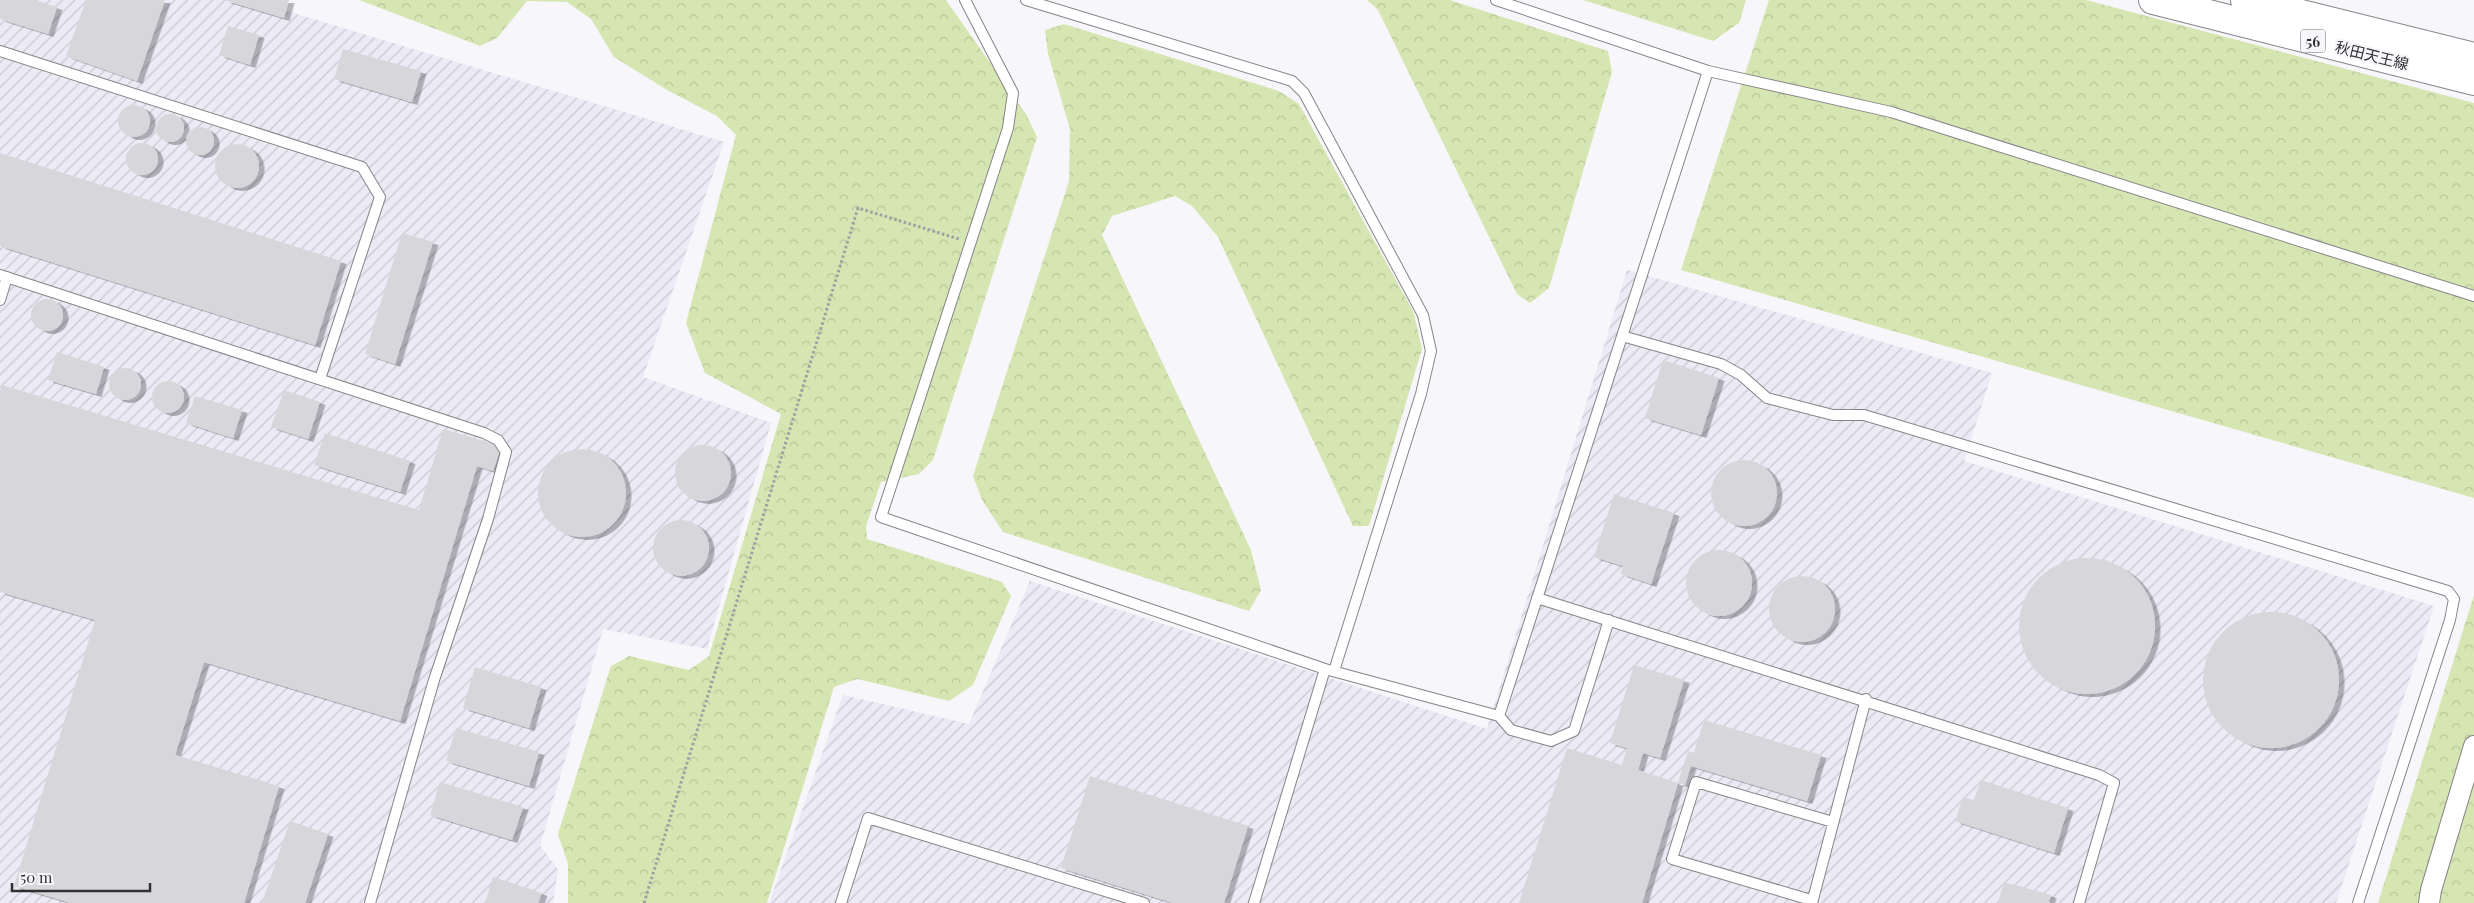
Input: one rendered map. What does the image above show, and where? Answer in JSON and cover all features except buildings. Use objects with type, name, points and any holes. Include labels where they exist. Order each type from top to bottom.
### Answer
[{"type":"main road","name":"秋田天王線","points":[[2153,0],[2474,81]]},
{"type":"main road","name":"秋田天王線","points":[[2245,0],[2474,57]]},
{"type":"street","points":[[2429,903],[2431,890],[2474,746]]},
{"type":"lane","points":[[965,0],[1013,93],[1008,128],[881,517],[1330,670],[1499,716],[1511,730],[1551,741],[1574,730],[1609,620]]},
{"type":"lane","points":[[1026,0],[1292,81],[1304,93],[1422,315],[1431,351],[1421,394],[1254,903]]},
{"type":"lane","points":[[1496,0],[1511,2],[1708,71],[1891,112],[2474,296]]},
{"type":"lane","points":[[0,51],[362,167],[380,197],[320,379]]},
{"type":"lane","points":[[1499,716],[1708,71]]},
{"type":"lane","points":[[0,300],[3,276],[289,371],[320,379],[484,433],[498,440],[506,452],[488,519],[434,680],[370,903]]},
{"type":"lane","points":[[1622,336],[1720,364],[1741,376],[1767,398],[1833,415],[1864,415],[2448,590],[2454,599],[2450,620],[2358,903]]},
{"type":"lane","points":[[1537,598],[1866,699],[2099,774],[2114,783],[2079,903]]},
{"type":"lane","points":[[1832,822],[1696,782],[1672,859],[1812,901],[1866,699]]},
{"type":"lane","points":[[841,903],[868,818],[1144,903]]},
{"type":"path","points":[[644,903],[858,208],[971,243]]},
{"type":"shaded area","points":[[0,0],[250,0],[724,142],[643,377],[771,423],[707,649],[603,629],[540,846],[558,869],[553,903],[0,903]]},
{"type":"shaded area","points":[[1627,270],[1992,373],[1964,461],[2434,606],[2336,903],[769,903],[843,695],[969,724],[1030,581],[1487,729]]},
{"type":"green space","points":[[359,0],[946,0],[1026,114],[1037,137],[933,460],[919,474],[881,482],[866,526],[867,539],[1002,582],[1011,596],[973,685],[949,701],[857,679],[834,687],[767,903],[568,903],[568,864],[558,834],[611,666],[629,656],[689,670],[709,656],[781,414],[705,373],[686,323],[736,135],[717,116],[667,90],[614,57],[591,19],[567,2],[527,1],[497,38],[480,46]]},
{"type":"green space","points":[[1367,0],[1450,0],[1608,51],[1612,72],[1549,288],[1530,303],[1517,294],[1378,10]]},
{"type":"green space","points":[[1583,0],[1746,0],[1739,23],[1713,41]]},
{"type":"green space","points":[[1769,0],[2086,0],[2474,103],[2474,498],[1681,270]]},
{"type":"green space","points":[[1064,24],[1279,91],[1299,104],[1414,313],[1422,349],[1369,526],[1353,526],[1218,237],[1192,206],[1175,196],[1112,216],[1102,235],[1251,550],[1261,590],[1249,611],[1003,532],[982,500],[973,476],[1069,181],[1070,129],[1048,54],[1045,30]]},
{"type":"green space","points":[[2474,595],[2474,903],[2378,903]]}]
